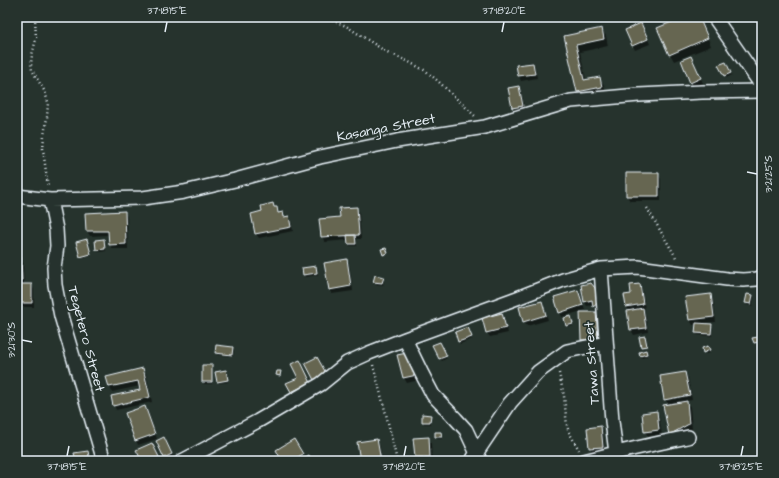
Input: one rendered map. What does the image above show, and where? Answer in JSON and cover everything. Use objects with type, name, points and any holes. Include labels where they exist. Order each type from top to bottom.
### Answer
[{"type":"street","points":[[714,17],[762,86]]},
{"type":"street","name":"Kasanga Street","points":[[17,196],[50,200],[143,198],[184,192],[320,157],[397,141],[485,127],[571,101],[639,95],[762,91]]},
{"type":"street","name":"Tegetero Street","points":[[50,200],[56,229],[57,246],[54,268],[55,285],[61,316],[104,461]]},
{"type":"street","points":[[182,461],[321,384],[347,363],[405,339],[563,280],[601,269],[638,267],[727,280],[757,279],[762,277]]},
{"type":"street","name":"Tawa Street","points":[[601,269],[612,421],[616,453]]},
{"type":"street","points":[[405,339],[433,395],[466,430],[477,458]]},
{"type":"street","points":[[477,458],[510,403],[538,372],[567,351],[606,343]]},
{"type":"street","points":[[582,457],[616,453],[640,446],[688,437]]},
{"type":"path","points":[[35,17],[36,39],[31,64],[32,70],[45,92],[48,102],[43,149],[50,200]]},
{"type":"path","points":[[325,17],[346,26],[385,52],[426,71],[444,86],[485,127]]},
{"type":"path","points":[[647,208],[685,273]]},
{"type":"path","points":[[369,353],[397,461]]},
{"type":"path","points":[[556,359],[564,396],[567,426],[579,448],[582,457]]},
{"type":"building","points":[[684,17],[699,17],[708,38],[669,55],[657,28]]},
{"type":"building","points":[[641,23],[648,39],[632,46],[625,30]]},
{"type":"building","points":[[602,28],[604,39],[576,45],[584,80],[600,77],[602,87],[577,92],[564,36]]},
{"type":"building","points":[[691,56],[701,78],[690,83],[681,60]]},
{"type":"building","points":[[726,62],[731,73],[724,76],[718,65]]},
{"type":"building","points":[[533,63],[535,74],[518,76],[516,65]]},
{"type":"building","points":[[519,86],[523,106],[512,108],[508,88]]},
{"type":"building","points":[[626,173],[659,173],[659,196],[626,196]]},
{"type":"building","points":[[273,203],[274,207],[277,207],[278,213],[283,212],[284,217],[289,216],[291,227],[255,234],[251,214],[262,211],[261,206]]},
{"type":"building","points":[[357,207],[359,235],[321,237],[319,219],[340,217],[339,208]]},
{"type":"building","points":[[125,211],[126,244],[109,245],[108,231],[86,231],[85,213]]},
{"type":"building","points":[[347,235],[355,235],[356,244],[348,244]]},
{"type":"building","points":[[87,239],[91,254],[80,257],[76,242]]},
{"type":"building","points":[[104,239],[105,249],[96,250],[95,240]]},
{"type":"building","points":[[386,248],[388,253],[383,255],[381,249]]},
{"type":"building","points":[[21,257],[22,280],[17,281],[17,258]]},
{"type":"building","points":[[347,259],[351,286],[329,290],[324,263]]},
{"type":"building","points":[[316,266],[317,273],[303,275],[302,268]]},
{"type":"building","points":[[375,275],[384,277],[382,283],[373,282]]},
{"type":"building","points":[[591,283],[595,288],[598,303],[593,307],[592,300],[584,302],[581,285]]},
{"type":"building","points":[[20,284],[32,284],[32,303],[19,303]]},
{"type":"building","points":[[640,284],[643,304],[626,307],[624,295],[631,294],[630,285]]},
{"type":"building","points":[[578,290],[583,305],[559,313],[554,297]]},
{"type":"building","points":[[711,294],[714,317],[689,320],[685,297]]},
{"type":"building","points":[[747,294],[753,295],[751,304],[745,303]]},
{"type":"building","points":[[542,301],[546,315],[523,322],[519,307]]},
{"type":"building","points":[[643,308],[646,328],[630,330],[627,311]]},
{"type":"building","points":[[580,312],[596,312],[598,339],[581,340]]},
{"type":"building","points":[[502,313],[506,328],[486,333],[482,318]]},
{"type":"building","points":[[571,316],[573,324],[566,326],[564,318]]},
{"type":"building","points":[[696,323],[712,324],[711,334],[695,333]]},
{"type":"building","points":[[468,327],[472,337],[458,342],[455,332]]},
{"type":"building","points":[[645,336],[647,346],[641,347],[639,337]]},
{"type":"building","points":[[758,337],[759,342],[754,343],[752,338]]},
{"type":"building","points":[[440,342],[447,356],[439,359],[432,345]]},
{"type":"building","points":[[216,345],[233,347],[232,355],[215,353]]},
{"type":"building","points":[[708,346],[710,350],[703,353],[702,348]]},
{"type":"building","points":[[646,350],[647,354],[640,356],[639,352]]},
{"type":"building","points":[[407,353],[411,368],[415,367],[417,375],[403,378],[397,355]]},
{"type":"building","points":[[317,357],[326,373],[314,380],[305,363]]},
{"type":"building","points":[[300,360],[311,383],[291,392],[286,383],[298,378],[291,364]]},
{"type":"building","points":[[202,365],[212,365],[212,382],[202,382]]},
{"type":"building","points":[[143,368],[150,397],[113,406],[111,396],[140,390],[138,381],[109,387],[106,377]]},
{"type":"building","points":[[226,370],[228,380],[217,382],[215,372]]},
{"type":"building","points":[[277,371],[281,371],[280,376],[276,375]]},
{"type":"building","points":[[685,372],[690,395],[664,400],[660,376]]},
{"type":"building","points":[[687,401],[689,424],[669,435],[663,405]]},
{"type":"building","points":[[145,406],[155,434],[135,441],[125,413]]},
{"type":"building","points":[[657,411],[659,430],[644,432],[642,413]]},
{"type":"building","points":[[422,414],[431,415],[430,422],[422,422]]},
{"type":"building","points":[[601,426],[603,447],[589,448],[587,428]]},
{"type":"building","points":[[435,432],[441,432],[442,437],[435,437]]},
{"type":"building","points":[[164,437],[172,454],[164,458],[156,441]]},
{"type":"building","points":[[429,437],[430,457],[415,457],[413,438]]},
{"type":"building","points":[[294,439],[303,454],[291,461],[282,461],[276,450]]},
{"type":"building","points":[[377,439],[381,461],[360,461],[357,442]]},
{"type":"building","points":[[152,443],[161,461],[142,461],[136,450]]},
{"type":"building","points":[[88,451],[90,461],[76,461],[74,453]]},
{"type":"building","points":[[309,455],[312,461],[303,461],[302,459]]}]
